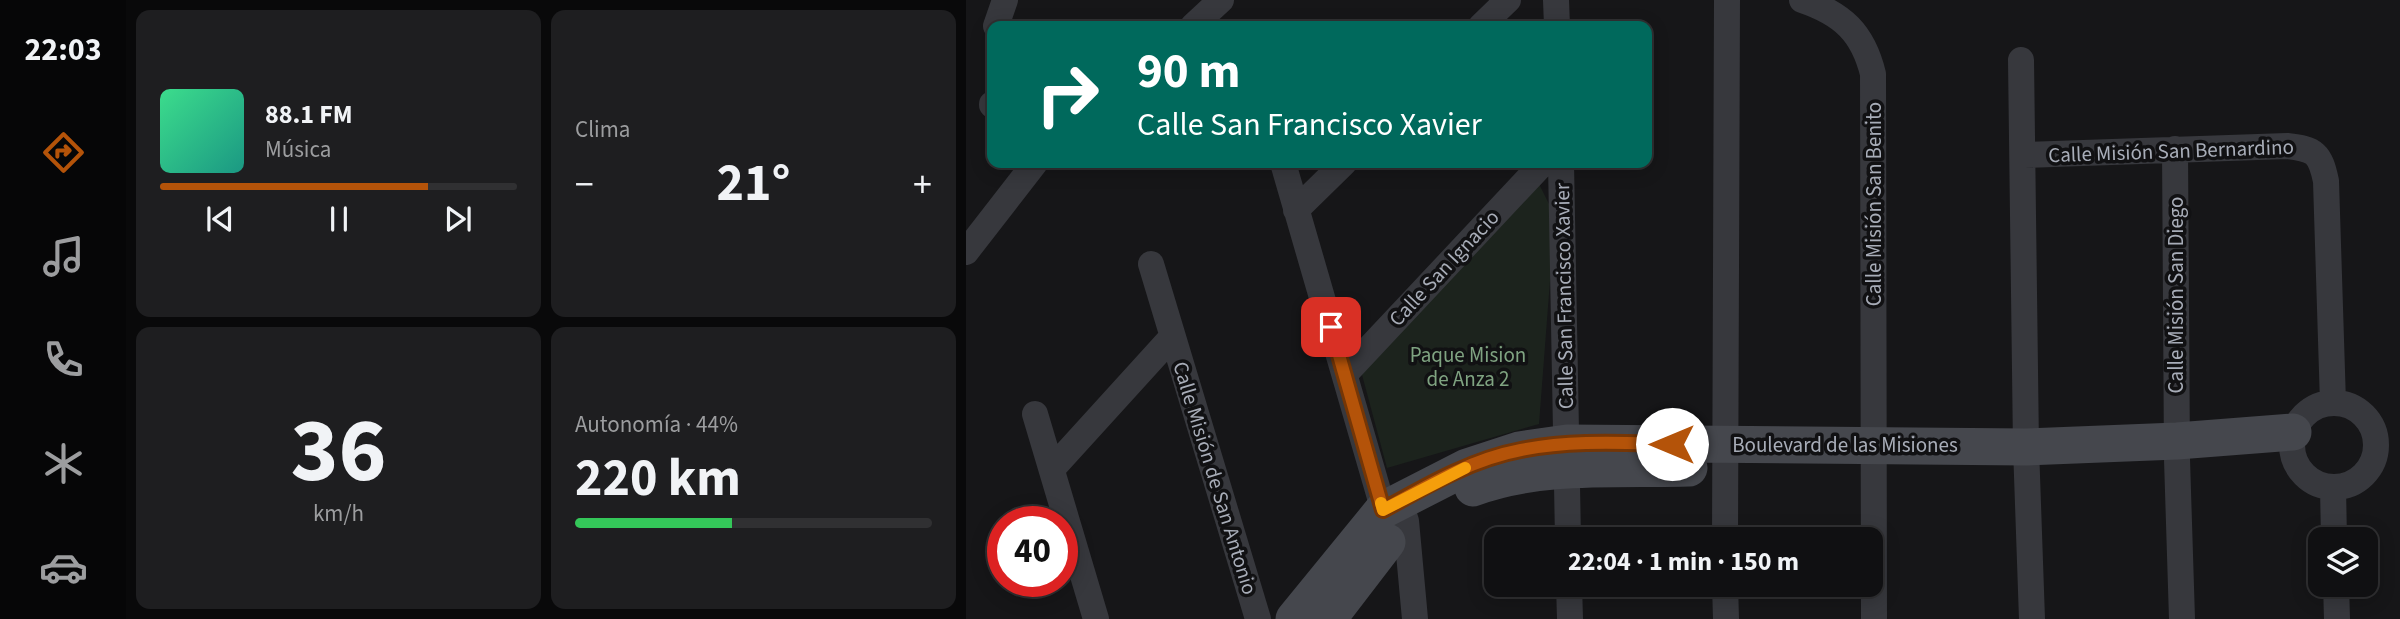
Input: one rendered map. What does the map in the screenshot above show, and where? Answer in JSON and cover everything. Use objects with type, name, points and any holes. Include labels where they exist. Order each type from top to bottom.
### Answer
[{"type":"street","points":[[998,21],[1005,0]]},
{"type":"street","points":[[1198,21],[1221,0]]},
{"type":"street","points":[[1486,21],[1508,0]]},
{"type":"street","points":[[1556,0],[1557,21]]},
{"type":"street","points":[[1725,527],[1727,0]]},
{"type":"street","name":"Calle Misión San Benito","points":[[1802,0],[1845,21],[1867,47],[1873,74],[1874,619]]},
{"type":"street","name":"Calle Misión San Bernardino","points":[[2021,60],[2026,455],[2032,619]]},
{"type":"street","name":"Calle Misión San Bernardino","points":[[2024,155],[2287,146],[2306,148],[2321,159],[2326,181],[2333,403]]},
{"type":"street","name":"Calle Misión San Diego","points":[[2175,149],[2177,450],[2182,619]]},
{"type":"street","points":[[966,252],[1025,168]]},
{"type":"street","points":[[1284,168],[1345,374],[1395,517],[1415,619]]},
{"type":"street","points":[[1296,210],[1339,168]]},
{"type":"street","name":"Calle San Ignacio","points":[[1345,374],[1538,168]]},
{"type":"street","name":"Calle San Francisco Xavier","points":[[1561,168],[1568,527]]},
{"type":"street","name":"Calle Misión de San Antonio","points":[[1151,264],[1258,619]]},
{"type":"street","name":"Calle Misión de San Antonio","points":[[1052,469],[1172,337]]},
{"type":"street","points":[[2333,403],[2347,404],[2368,420],[2375,432],[2377,445],[2375,459],[2359,481],[2333,488],[2309,479],[2293,445],[2308,411],[2333,403]]},
{"type":"street","points":[[1035,414],[1096,619]]},
{"type":"street","name":"Boulevard de las Misiones","points":[[1294,619],[1395,517],[1466,467],[1519,450],[1566,457],[2026,455],[2293,445]]},
{"type":"street","points":[[2333,488],[2334,527]]},
{"type":"street","name":"Boulevard de las Misiones","points":[[1328,619],[1395,517]]},
{"type":"street","points":[[1569,597],[1570,619]]},
{"type":"street","points":[[1725,597],[1726,619]]},
{"type":"street","points":[[2336,597],[2337,619]]},
{"type":"green space","name":"Paque Mision de Anza 2","points":[[1539,184],[1555,216],[1539,424],[1387,468],[1361,371]]},
{"type":"slow traffic","points":[[1381,503],[1383,510],[1465,468]]},
{"type":"route","points":[[1331,327],[1383,510],[1466,467],[1519,450],[1567,443],[1672,444]]}]
